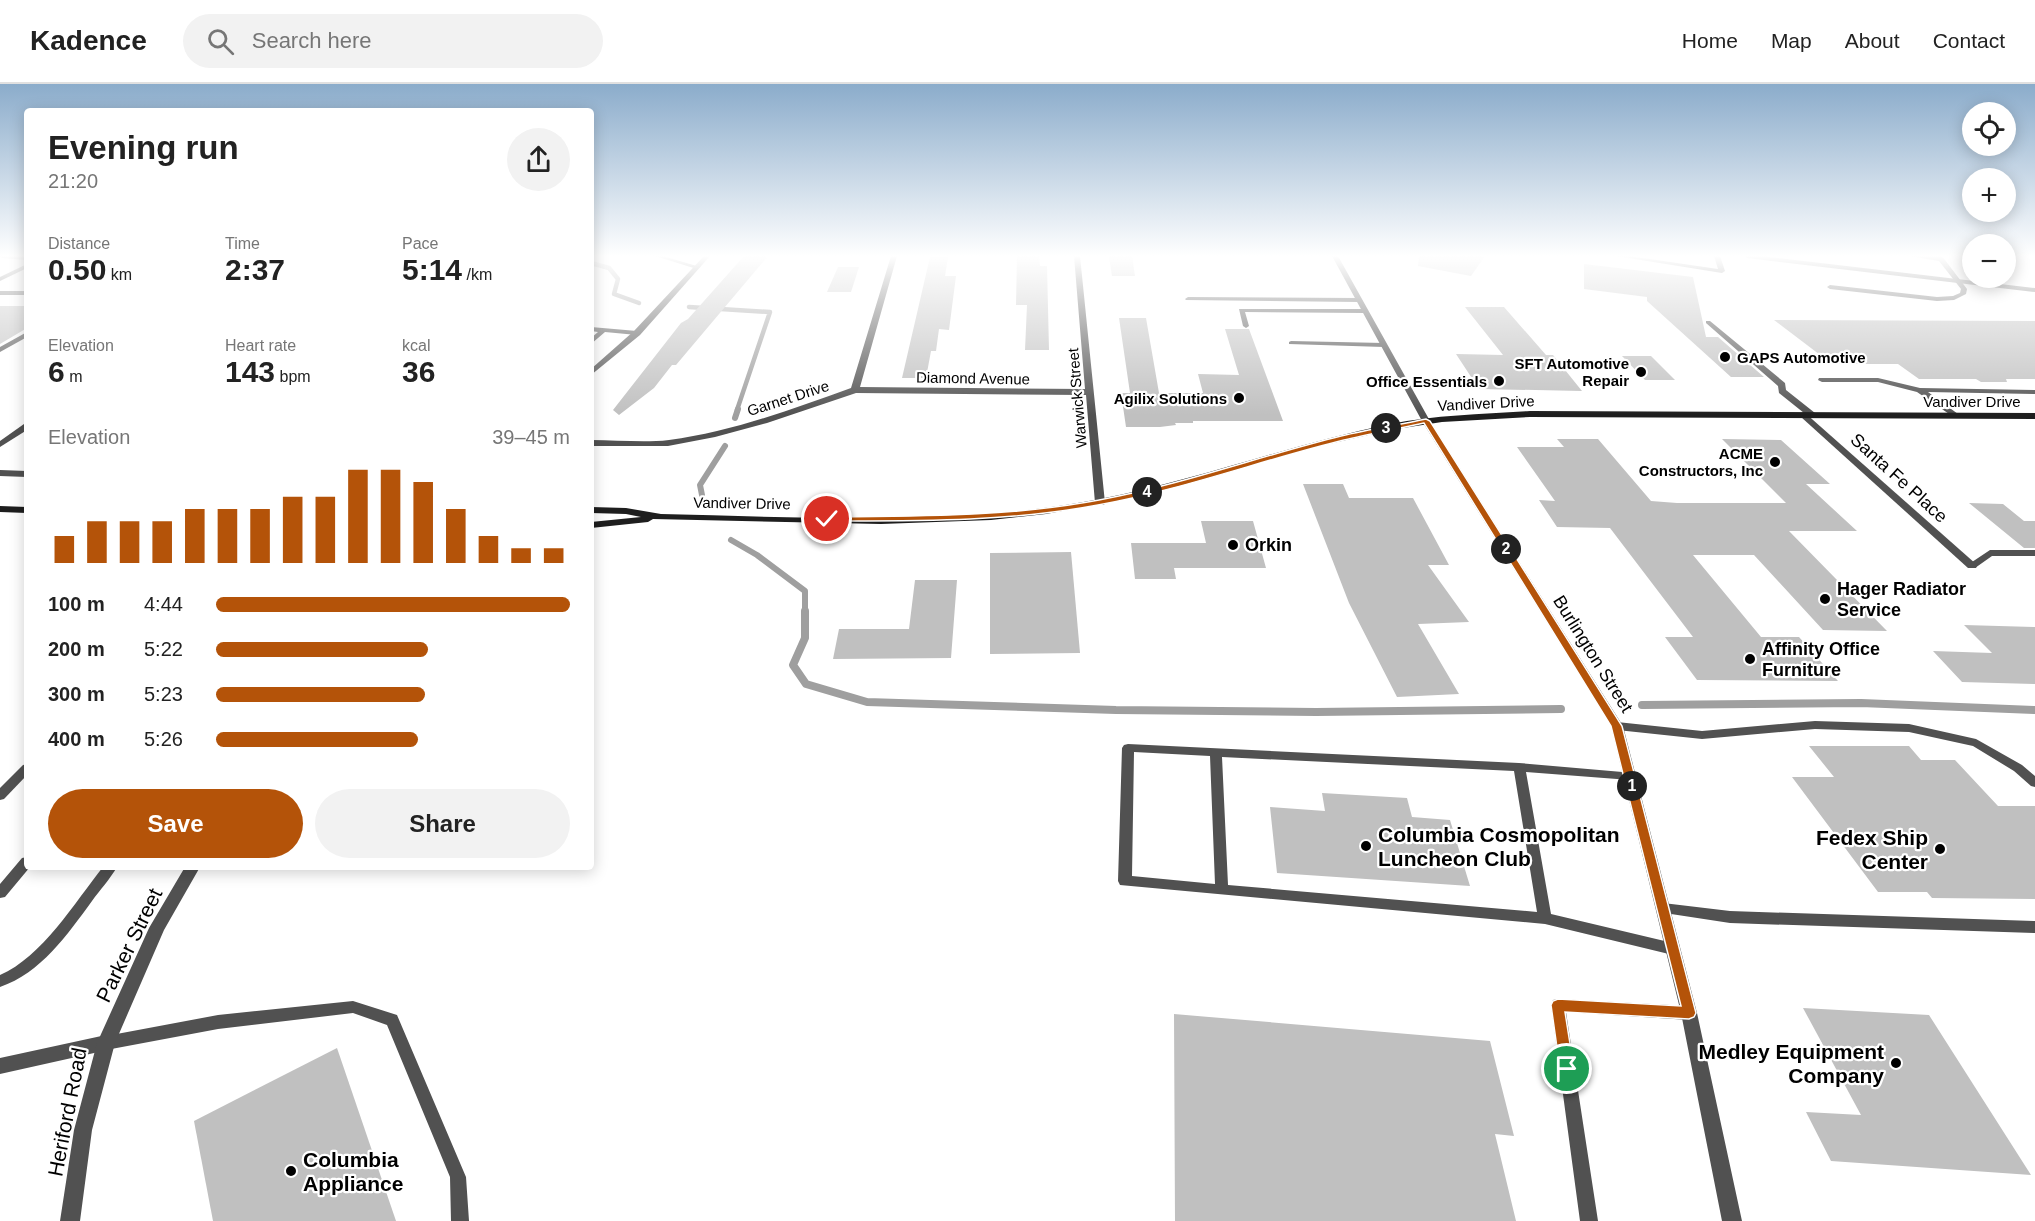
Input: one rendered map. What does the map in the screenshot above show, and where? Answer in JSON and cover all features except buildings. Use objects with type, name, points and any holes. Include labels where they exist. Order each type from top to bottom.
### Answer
[{"type":"main road","name":"Vandiver Drive","points":[[594,525],[662,517],[940,520],[1033,513],[1100,503],[1165,488],[1343,438],[1426,421],[1530,414],[2035,416]]},
{"type":"main road","points":[[0,509],[24,510]]},
{"type":"main road","name":"Vandiver Drive","points":[[594,510],[626,511],[662,517]]},
{"type":"street","points":[[594,370],[637,333],[659,309]]},
{"type":"street","name":"Garnet Drive","points":[[594,443],[668,443],[715,434],[764,421],[855,390],[879,309]]},
{"type":"street","name":"Warwick Street","points":[[1082,309],[1100,503]]},
{"type":"street","name":"Burlington Street","points":[[1364,309],[1426,421],[1617,726],[1689,1013],[1732,1221]]},
{"type":"street","name":"Diamond Avenue","points":[[855,390],[1090,392]]},
{"type":"street","name":"Santa Fe Place","points":[[1808,415],[1972,566]]},
{"type":"street","name":"Parker Street","points":[[106,1043],[157,928],[191,870]]},
{"type":"street","name":"Heriford Road","points":[[0,1066],[106,1043],[83,1130],[69,1221]]},
{"type":"lane","points":[[1246,326],[1241,310],[1264,309]]},
{"type":"lane","points":[[1708,322],[1782,385],[1782,391],[1808,415]]},
{"type":"lane","points":[[594,329],[637,333]]},
{"type":"lane","points":[[594,339],[604,330]]},
{"type":"lane","points":[[0,350],[24,336]]},
{"type":"lane","points":[[1291,343],[1384,345]]},
{"type":"lane","points":[[1822,380],[1878,380],[1920,390],[2035,392]]},
{"type":"lane","points":[[1920,390],[1955,416]]},
{"type":"lane","points":[[0,445],[24,428]]},
{"type":"lane","points":[[0,473],[24,474]]},
{"type":"lane","points":[[1972,566],[1990,553],[2035,553]]},
{"type":"lane","points":[[1617,726],[1702,735],[1815,725],[1910,728],[1976,743],[2018,768],[2035,783]]},
{"type":"lane","points":[[1630,776],[1519,766],[1128,748],[1125,880],[1545,918],[1673,949]]},
{"type":"lane","points":[[1216,752],[1222,889]]},
{"type":"lane","points":[[1519,766],[1545,918]]},
{"type":"lane","points":[[0,796],[24,771]]},
{"type":"lane","points":[[0,893],[24,865]]},
{"type":"lane","points":[[0,981],[9,979],[42,953],[108,870]]},
{"type":"lane","points":[[1663,908],[1742,918],[2035,927]]},
{"type":"lane","points":[[1589,1221],[1558,1005],[1689,1013]]},
{"type":"lane","points":[[106,1043],[218,1022],[353,1007],[392,1020],[458,1177],[460,1221]]},
{"type":"waterway","points":[[722,309],[770,312],[737,410]]},
{"type":"waterway","points":[[735,418],[738,409]]},
{"type":"waterway","points":[[702,495],[700,485],[725,446]]},
{"type":"waterway","points":[[731,540],[757,555],[805,591],[805,638],[793,665],[806,684],[867,702],[1116,710],[1316,712],[1561,709]]},
{"type":"waterway","points":[[1642,705],[1861,703],[2035,710]]},
{"type":"place","name":"GAPS Automotive","points":[[1725,357]]},
{"type":"place","name":"SFT Automotive Repair","points":[[1641,372]]},
{"type":"place","name":"Office Essentials","points":[[1499,381]]},
{"type":"place","name":"Agilix Solutions","points":[[1239,398]]},
{"type":"place","name":"ACME Constructors, Inc","points":[[1775,462]]},
{"type":"place","name":"Orkin","points":[[1233,545]]},
{"type":"place","name":"Hager Radiator Service","points":[[1825,599]]},
{"type":"place","name":"Affinity Office Furniture","points":[[1750,659]]},
{"type":"place","name":"Columbia Cosmopolitan Luncheon Club","points":[[1366,846]]},
{"type":"place","name":"Fedex Ship Center","points":[[1940,849]]},
{"type":"place","name":"Medley Equipment Company","points":[[1896,1063]]},
{"type":"place","name":"Columbia Appliance","points":[[291,1171]]},
{"type":"route","points":[[827,519],[975,518],[1033,513],[1100,503],[1165,488],[1343,438],[1426,421],[1617,726],[1689,1013],[1558,1005],[1567,1069]]}]
